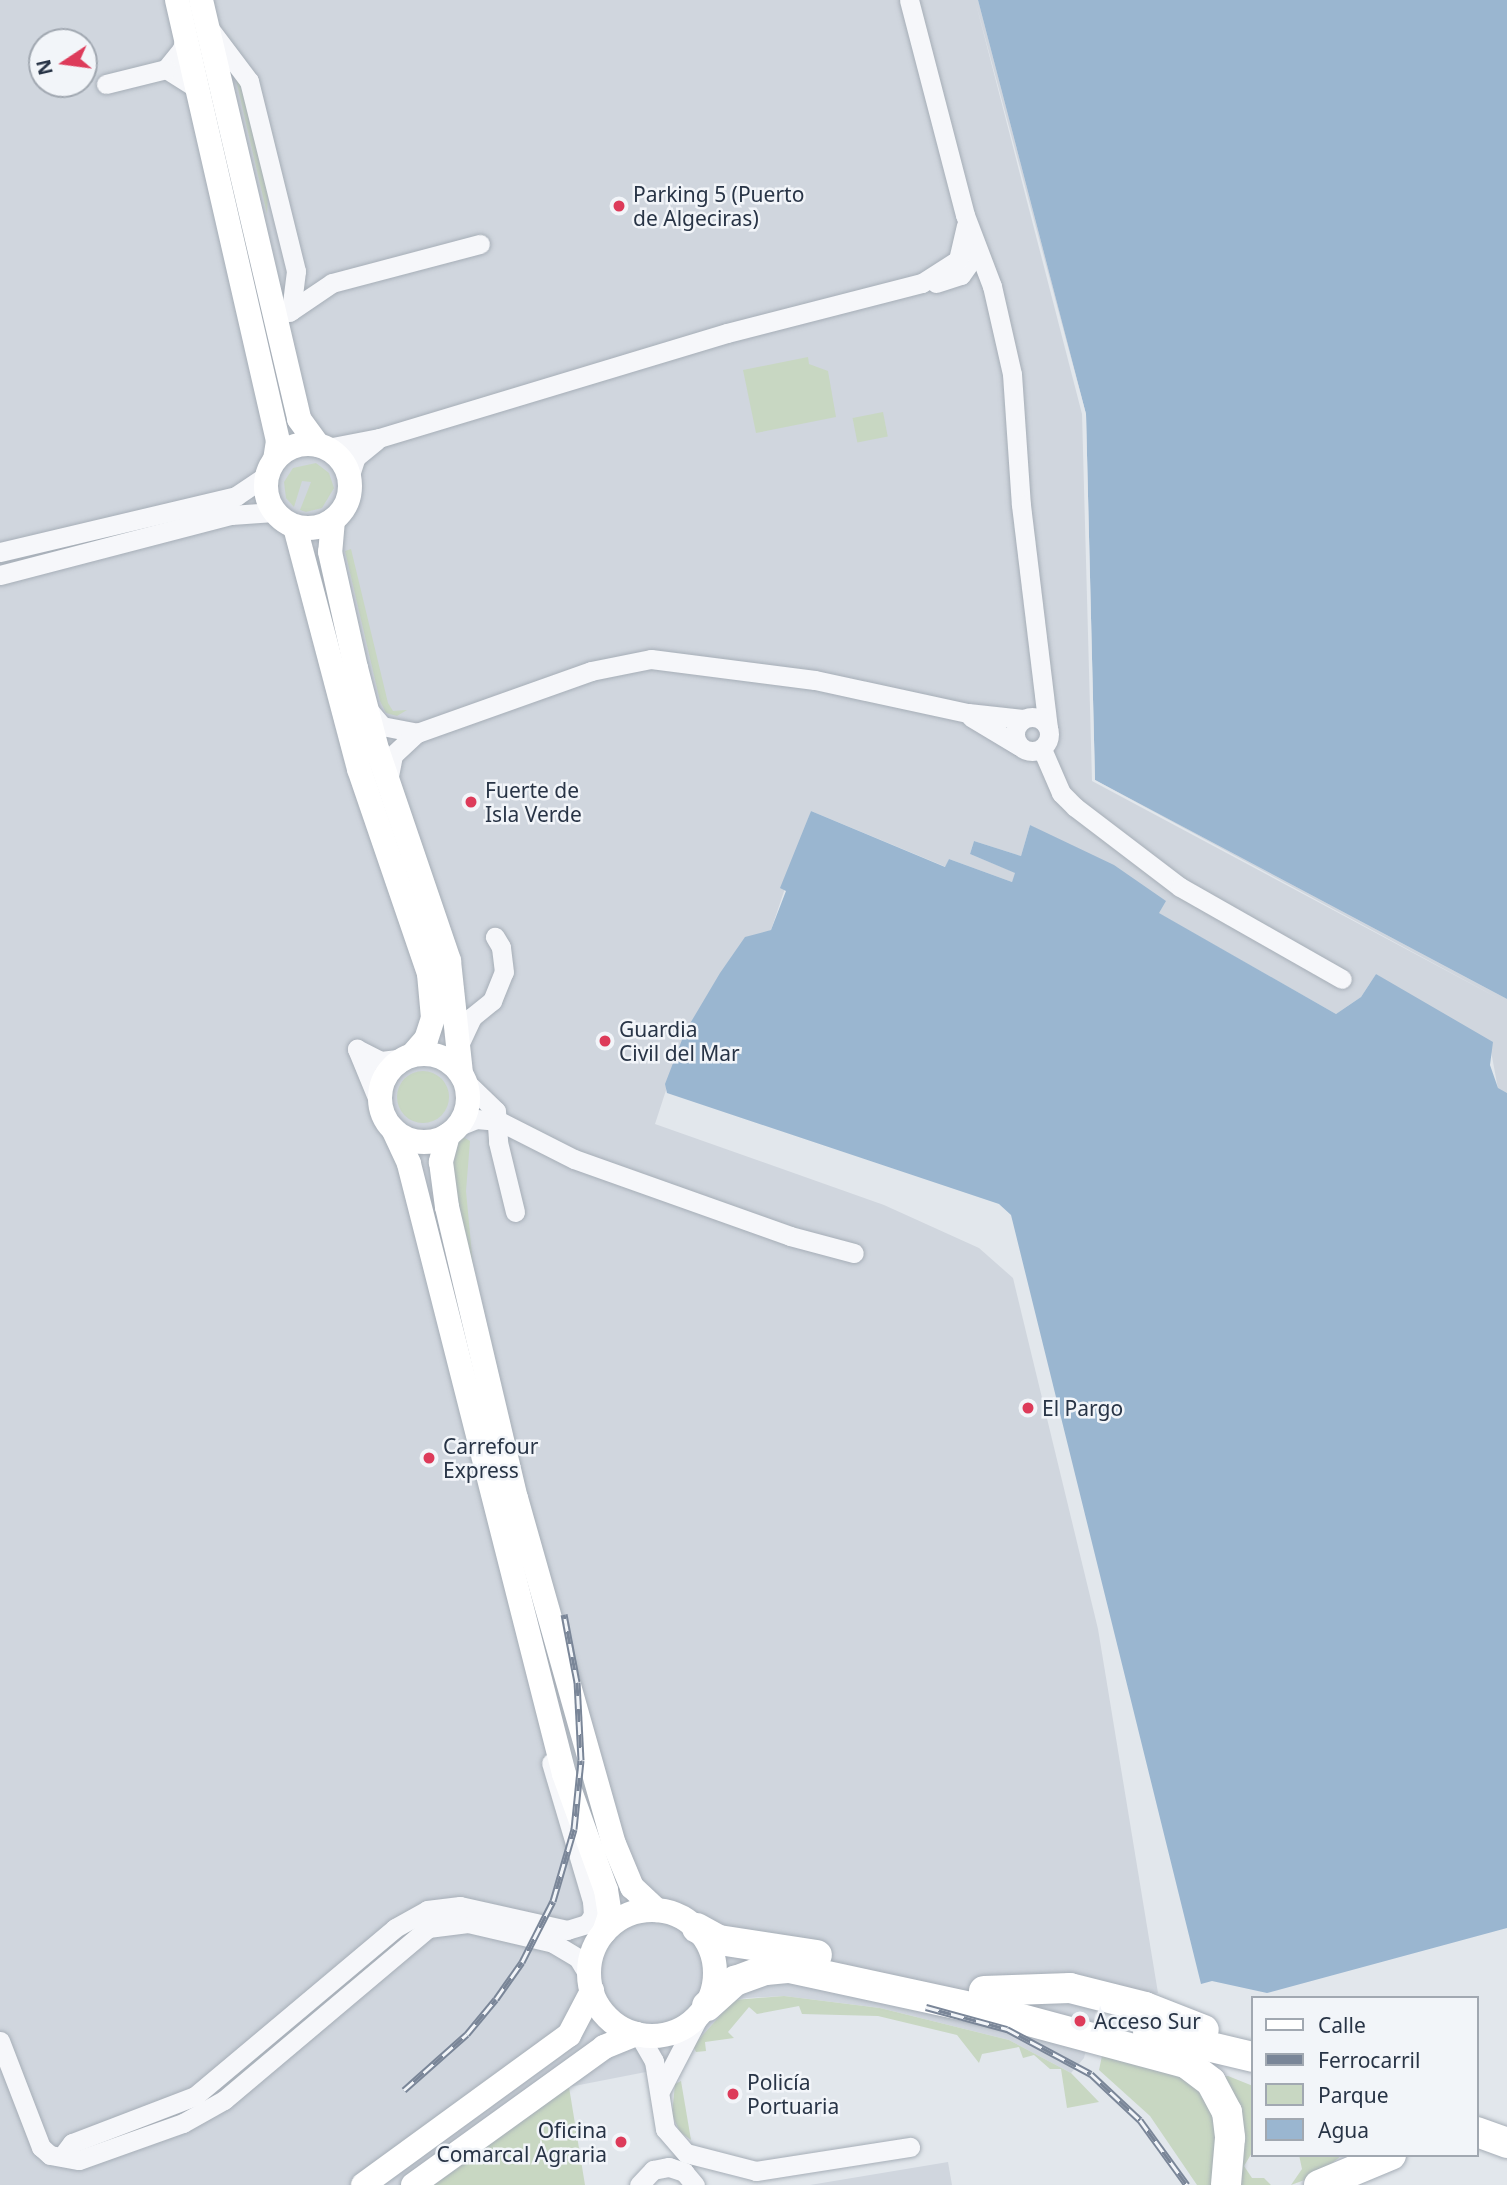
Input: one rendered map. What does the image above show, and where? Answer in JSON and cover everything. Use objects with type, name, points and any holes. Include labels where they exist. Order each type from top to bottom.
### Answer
[{"type":"highway","points":[[697,1928],[719,1940],[783,1948],[1244,2053]]},
{"type":"highway","points":[[704,2010],[735,1981],[766,1970],[790,1968],[999,2013],[1186,2063],[1211,2082],[1227,2112],[1230,2138],[1226,2185]]},
{"type":"highway","points":[[984,1992],[1070,1988],[1144,2007],[1244,2053]]},
{"type":"highway","points":[[1108,2021],[1144,2007]]},
{"type":"highway","points":[[1186,2063],[1200,2061],[1252,2078]]},
{"type":"highway","points":[[1339,2172],[1385,2157]]},
{"type":"main road","points":[[177,0],[278,440],[266,495],[274,512],[295,527],[316,528],[334,520]]},
{"type":"main road","points":[[203,8],[299,419],[322,446],[341,460],[349,478],[349,497],[334,520],[330,541],[333,570],[366,707],[449,961],[468,1100],[441,1162],[447,1208],[519,1511],[614,1844],[632,1887],[657,1910]]},
{"type":"main road","points":[[270,467],[299,444],[322,446]]},
{"type":"main road","points":[[295,527],[359,769],[429,974],[433,1018],[426,1040],[384,1078],[380,1105],[409,1164],[564,1774],[609,1904],[604,1932],[592,1954],[591,1985],[579,2023],[563,2040],[363,2185]]},
{"type":"main road","points":[[408,1057],[440,1056],[463,1077]]},
{"type":"main road","points":[[393,1129],[418,1142],[453,1130]]},
{"type":"main road","points":[[413,2185],[604,2047],[637,2034],[673,2033],[704,2010],[715,1969],[710,1947],[697,1928],[679,1916],[657,1910],[634,1912],[604,1932]]},
{"type":"main road","points":[[591,1985],[606,2015],[637,2034]]},
{"type":"street","points":[[909,0],[965,215],[1000,318],[1012,374],[1021,505],[1049,739],[1042,749],[1030,751],[973,720],[968,713]]},
{"type":"street","points":[[203,8],[216,40],[249,81],[294,258],[300,299],[281,339]]},
{"type":"street","points":[[106,84],[166,69],[182,49],[185,36]]},
{"type":"street","points":[[166,69],[197,88]]},
{"type":"street","points":[[922,282],[958,260],[966,234],[965,215]]},
{"type":"street","points":[[300,299],[332,283],[480,244]]},
{"type":"street","points":[[957,277],[968,269],[977,252]]},
{"type":"street","points":[[322,446],[379,438],[727,332],[922,282],[957,277],[981,281],[1000,318]]},
{"type":"street","points":[[267,280],[300,299]]},
{"type":"street","points":[[349,478],[356,457],[379,438]]},
{"type":"street","points":[[0,552],[236,496],[270,467]]},
{"type":"street","points":[[0,575],[231,515],[274,512]]},
{"type":"street","points":[[388,781],[393,755],[417,733],[591,671],[652,659],[815,680],[968,713],[1041,718],[1048,727]]},
{"type":"street","points":[[1019,746],[1016,728],[1024,718],[1041,681]]},
{"type":"street","points":[[366,707],[382,726],[417,733]]},
{"type":"street","points":[[1042,749],[1061,793],[1180,887],[1342,979]]},
{"type":"street","points":[[459,1045],[472,1017],[492,1001],[504,972],[501,947],[495,937]]},
{"type":"street","points":[[380,1105],[354,1042],[381,1061],[408,1057]]},
{"type":"street","points":[[463,1077],[496,1111],[499,1121],[498,1142],[515,1212]]},
{"type":"street","points":[[453,1130],[476,1119],[499,1121],[574,1159],[790,1236],[854,1253]]},
{"type":"street","points":[[63,2155],[72,2143],[195,2096],[410,1917],[451,1905],[561,1930],[587,1924],[593,1908],[551,1770],[548,1710]]},
{"type":"street","points":[[0,2041],[41,2147],[79,2160],[199,2116],[407,1942],[440,1924],[467,1923],[554,1942],[578,1958],[591,1985]]},
{"type":"street","points":[[661,2089],[704,2010]]},
{"type":"street","points":[[637,2034],[649,2047],[661,2089],[662,2119],[676,2147],[745,2169],[910,2147]]},
{"type":"street","points":[[639,2185],[653,2170],[669,2167],[684,2172],[695,2185]]},
{"type":"shaded area","points":[[0,0],[978,0],[1086,414],[1095,780],[1507,999],[1507,1093],[1498,1089],[1491,1051],[1376,974],[1361,997],[1336,1014],[1158,913],[1165,901],[1030,825],[1021,856],[974,841],[970,854],[1016,873],[1012,882],[949,859],[946,867],[811,811],[771,930],[758,936],[685,1032],[655,1124],[884,1205],[979,1248],[1013,1278],[1098,1629],[1158,1993],[1141,1997],[1102,1988],[1084,2058],[1071,2073],[1009,2040],[880,2008],[784,1996],[734,2000],[693,2046],[651,2071],[569,2087],[434,2185],[0,2185]]},
{"type":"shaded area","points":[[948,2162],[952,2185],[810,2185]]},
{"type":"green space","points":[[241,79],[268,195],[267,214],[236,80]]},
{"type":"green space","points":[[808,357],[809,364],[828,371],[836,417],[756,433],[743,370]]},
{"type":"green space","points":[[883,412],[888,437],[857,442],[853,418]]},
{"type":"green space","points":[[316,463],[329,473],[334,488],[322,508],[306,512],[300,510],[311,482],[302,481],[294,507],[286,498],[284,482],[293,468]]},
{"type":"green space","points":[[351,549],[388,703],[393,711],[407,710],[397,716],[386,713],[380,701],[345,551]]},
{"type":"green space","points":[[423,1071],[442,1078],[449,1097],[442,1116],[423,1123],[404,1116],[397,1097],[404,1078]]},
{"type":"green space","points":[[460,1135],[470,1141],[466,1191],[474,1276],[452,1170]]},
{"type":"green space","points":[[784,1996],[880,2008],[1009,2040],[1071,2073],[1099,2102],[1067,2108],[1061,2069],[1050,2069],[1034,2055],[1023,2058],[1019,2047],[982,2054],[979,2063],[957,2035],[878,2016],[802,2014],[799,2006],[757,2014],[749,2007],[728,2032],[734,2038],[705,2042],[706,2051],[696,2052],[693,2046],[734,2000]]},
{"type":"green space","points":[[1103,2051],[1191,2081],[1209,2102],[1217,2128],[1212,2185],[1197,2185],[1150,2116],[1099,2070]]},
{"type":"green space","points":[[1228,2076],[1252,2086],[1252,2153],[1244,2166],[1252,2178],[1264,2178],[1271,2185],[1237,2185],[1222,2077]]},
{"type":"green space","points":[[681,2081],[691,2140],[680,2132],[672,2115],[675,2084]]},
{"type":"green space","points":[[569,2087],[585,2185],[434,2185]]},
{"type":"green space","points":[[1299,2157],[1340,2157],[1318,2175],[1291,2185],[1302,2169]]},
{"type":"water","points":[[978,0],[1507,0],[1507,999],[1095,780],[1086,414]]},
{"type":"water","points":[[811,811],[945,867],[949,859],[1012,882],[1015,873],[970,854],[974,841],[1021,856],[1030,825],[1114,865],[1166,901],[1159,913],[1336,1014],[1361,997],[1376,974],[1493,1042],[1490,1065],[1498,1088],[1507,1093],[1507,1928],[1267,1993],[1212,1981],[1201,1984],[1011,1215],[999,1204],[667,1093],[665,1084],[685,1032],[720,973],[745,937],[771,930],[786,891],[780,888]]},
{"type":"pier","points":[[975,0],[1086,414],[1095,780],[1507,1003],[1092,781],[1082,414]]},
{"type":"railway","points":[[404,2090],[467,2034],[496,1999],[522,1962],[553,1901],[574,1829],[581,1760],[577,1682],[564,1614]]},
{"type":"railway","points":[[926,2007],[1007,2029],[1091,2074],[1140,2120],[1187,2185]]},
{"type":"place","name":"Parking 5 (Puerto de Algeciras)","points":[[619,206]]},
{"type":"place","name":"Fuerte de Isla Verde","points":[[471,802]]},
{"type":"place","name":"Guardia Civil del Mar","points":[[605,1041]]},
{"type":"place","name":"El Pargo","points":[[1028,1408]]},
{"type":"place","name":"Carrefour Express","points":[[429,1458]]},
{"type":"place","name":"Acceso Sur","points":[[1080,2021]]},
{"type":"place","name":"Policía Portuaria","points":[[733,2094]]},
{"type":"place","name":"Oficina Comarcal Agraria","points":[[621,2142]]}]
